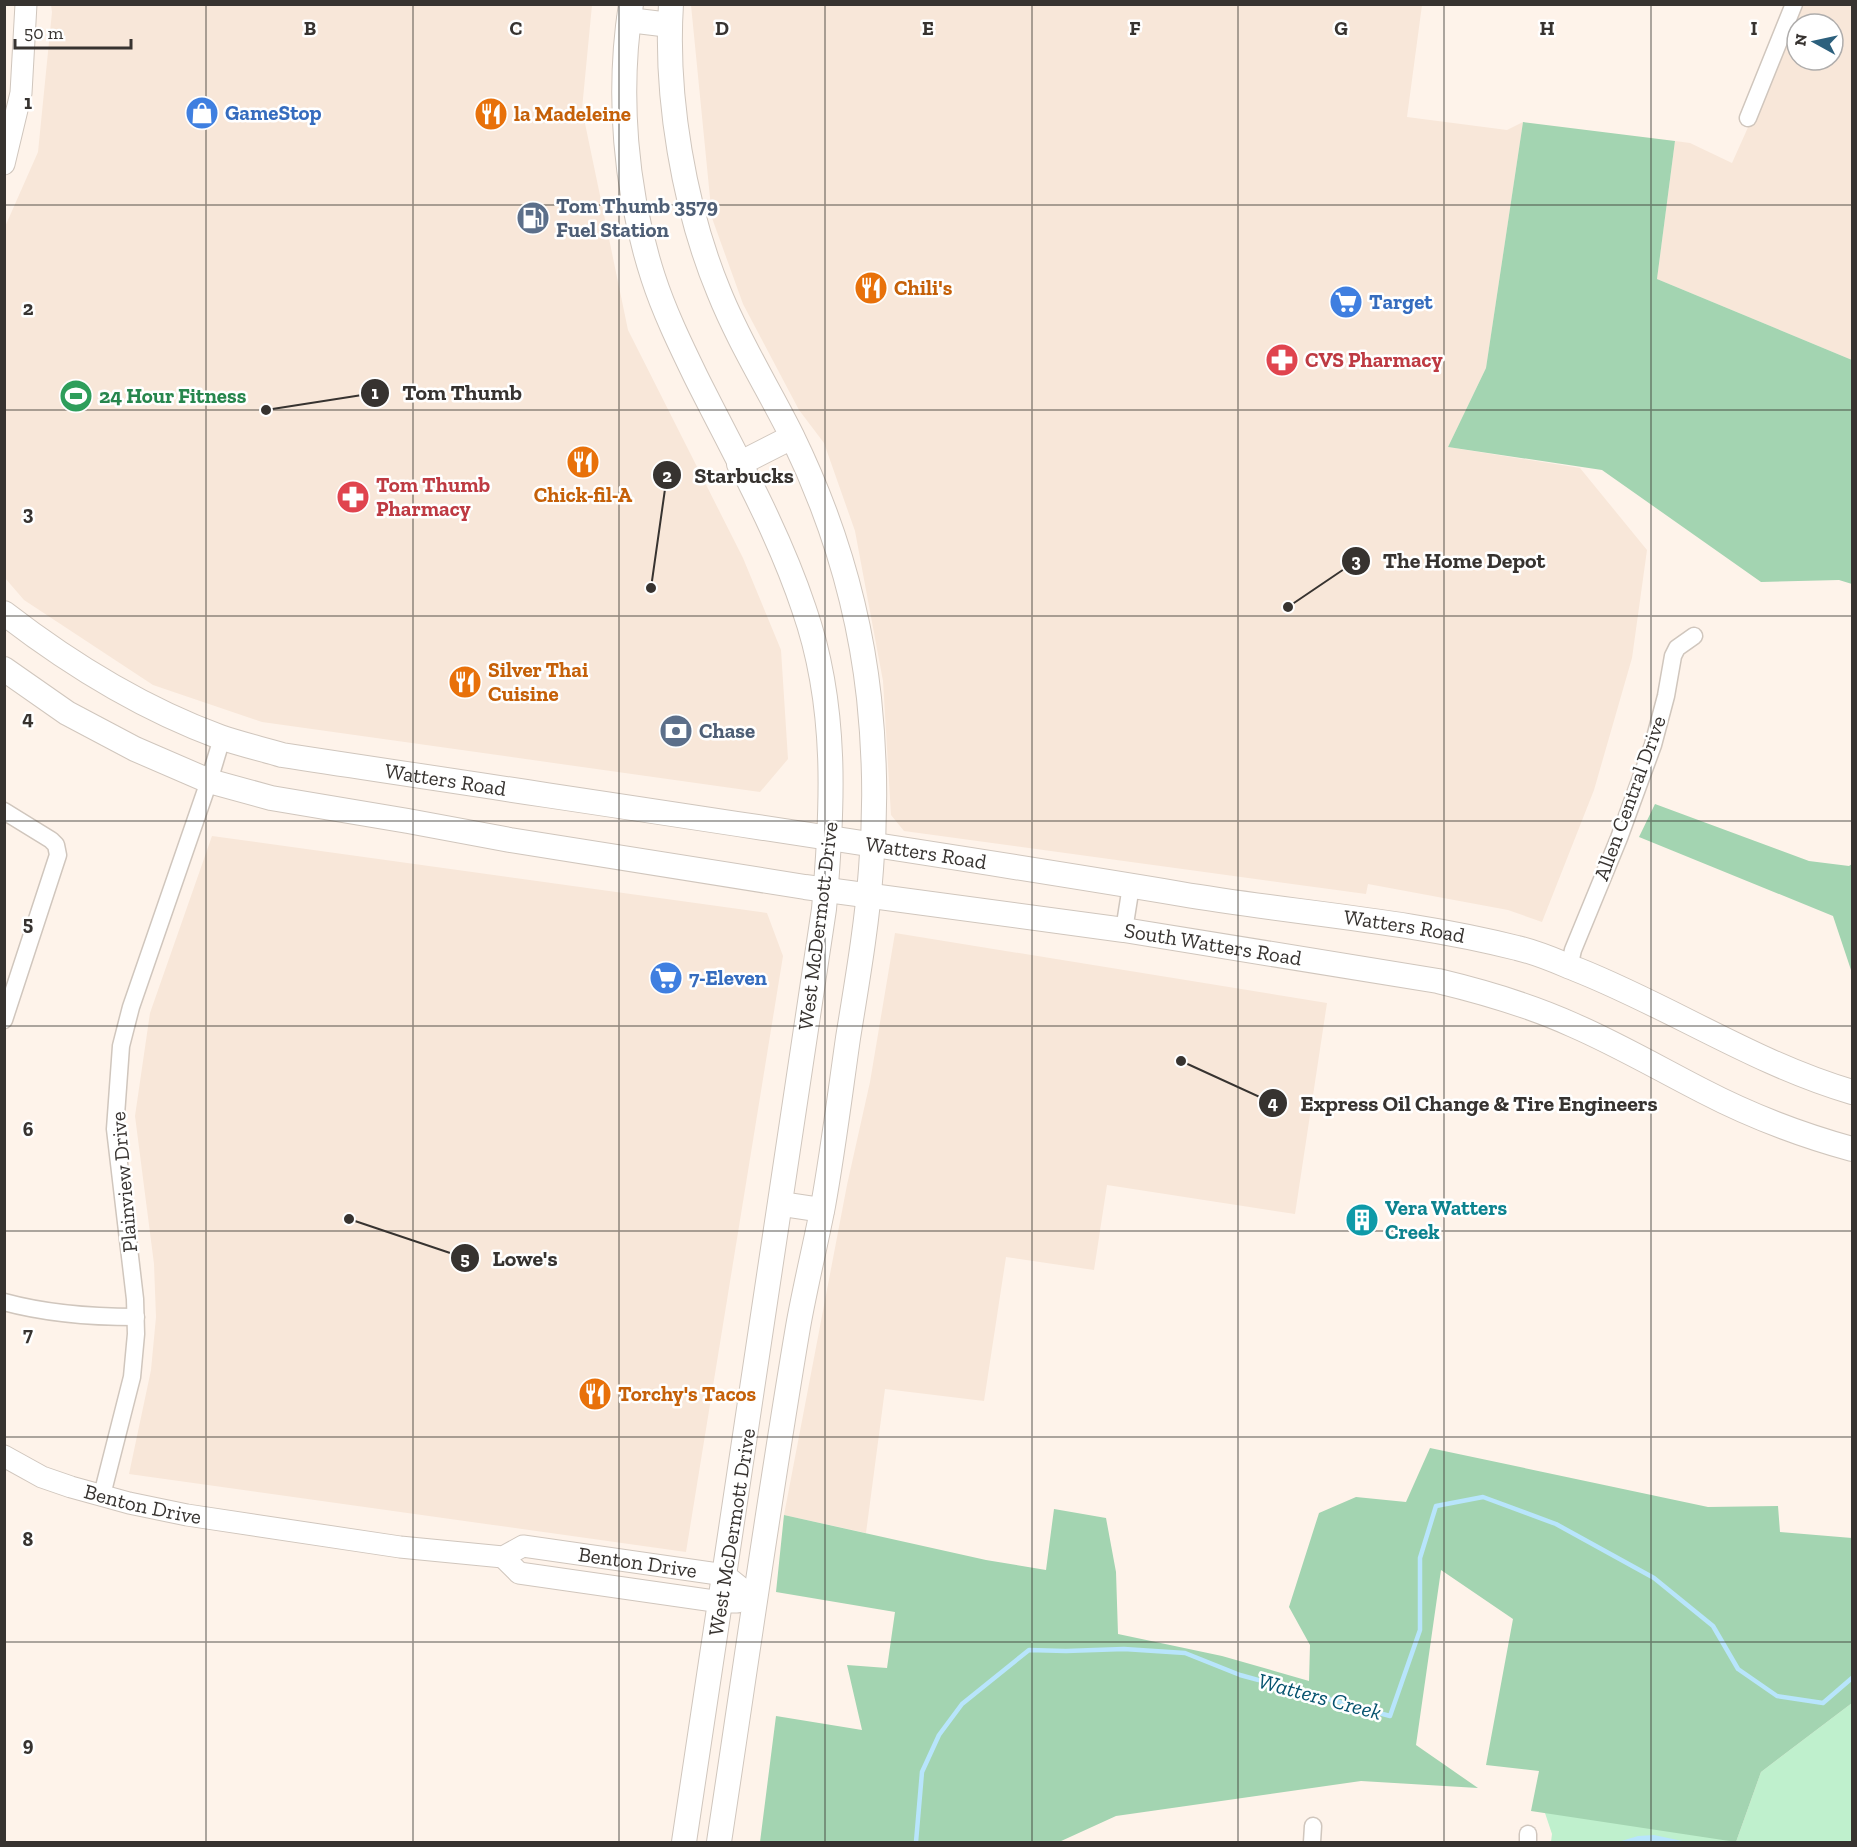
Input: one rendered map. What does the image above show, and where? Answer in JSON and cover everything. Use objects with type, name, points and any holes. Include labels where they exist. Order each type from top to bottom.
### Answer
[{"type":"main road","points":[[630,12],[671,15]]},
{"type":"main road","name":"West McDermott Drive","points":[[630,12],[625,82],[631,188],[653,278],[678,339],[785,556],[805,610],[816,651],[829,730],[831,768],[830,839],[826,890],[782,1204],[684,1842]]},
{"type":"main road","name":"West McDermott Drive","points":[[671,15],[672,94],[676,124],[687,188],[702,243],[717,287],[741,342],[792,437],[825,512],[847,581],[862,652],[872,739],[873,845],[869,894],[822,1210],[798,1324],[719,1842]]},
{"type":"main road","points":[[739,464],[792,437]]},
{"type":"main road","name":"Watters Road","points":[[4,613],[40,640],[115,689],[158,711],[222,738],[282,755],[1274,909],[1334,915],[1522,949],[1624,988],[1724,1041],[1852,1092]]},
{"type":"main road","points":[[4,669],[66,713],[135,749],[209,781],[271,798],[408,820],[510,840],[826,890],[869,894]]},
{"type":"main road","name":"South Watters Road","points":[[869,894],[1124,930],[1438,981],[1511,1000],[1575,1025],[1706,1093],[1780,1127],[1852,1149]]},
{"type":"main road","points":[[782,1204],[822,1210]]},
{"type":"street","points":[[4,164],[21,93],[26,4]]},
{"type":"street","points":[[1748,118],[1794,4]]},
{"type":"street","name":"Allen Central Drive","points":[[1569,967],[1573,950],[1619,838],[1653,745],[1666,696],[1673,656],[1677,648],[1694,636]]},
{"type":"street","name":"Plainview Drive","points":[[102,1495],[132,1377],[136,1317],[115,1129],[121,1046],[131,1007],[222,738]]},
{"type":"street","points":[[4,811],[51,840],[56,845],[58,855],[4,1020]]},
{"type":"street","points":[[1124,930],[1131,886]]},
{"type":"street","points":[[4,1302],[50,1312],[92,1317],[136,1317]]},
{"type":"street","name":"Benton Drive","points":[[4,1456],[42,1477],[129,1503],[222,1520],[400,1547],[503,1557],[523,1545],[724,1575],[756,1600]]},
{"type":"street","name":"Benton Drive","points":[[503,1557],[519,1573],[721,1602],[756,1600]]},
{"type":"shaded area","points":[[51,5],[592,5],[582,109],[628,330],[743,558],[781,650],[788,759],[760,792],[262,722],[153,685],[24,600],[5,578],[4,229],[38,152]]},
{"type":"shaded area","points":[[691,5],[1422,5],[1407,117],[1507,130],[1523,122],[1486,368],[1448,447],[1580,468],[1647,550],[1632,658],[1594,790],[1542,922],[1508,910],[1368,884],[1366,894],[904,831],[891,815],[883,681],[855,531],[824,443],[799,410],[743,304],[712,218]]},
{"type":"shaded area","points":[[1803,5],[1852,5],[1852,360],[1657,279],[1675,141],[1690,143],[1732,163],[1785,45],[1785,72],[1845,72],[1845,12],[1800,12]]},
{"type":"shaded area","points":[[212,836],[767,913],[783,956],[686,1552],[129,1474],[151,1370],[156,1317],[154,1264],[135,1116],[150,1013]]},
{"type":"shaded area","points":[[895,933],[1327,1003],[1295,1214],[1107,1185],[1094,1270],[1006,1257],[984,1401],[885,1389],[866,1533],[784,1515],[847,1185],[870,1082]]},
{"type":"green space","points":[[1523,122],[1675,141],[1657,279],[1852,360],[1852,584],[1839,580],[1761,582],[1602,470],[1448,447],[1486,368]]},
{"type":"green space","points":[[1655,804],[1809,861],[1849,866],[1852,864],[1852,973],[1833,916],[1639,837]]},
{"type":"green space","points":[[1430,1448],[1708,1507],[1778,1506],[1780,1532],[1852,1538],[1852,1703],[1761,1772],[1736,1842],[1531,1811],[1539,1771],[1486,1765],[1513,1619],[1441,1570],[1416,1745],[1478,1788],[1361,1781],[1116,1816],[1059,1842],[760,1842],[776,1716],[862,1730],[847,1665],[887,1668],[895,1612],[776,1592],[784,1515],[986,1560],[1046,1570],[1054,1509],[1106,1518],[1116,1572],[1118,1634],[1222,1656],[1309,1681],[1310,1645],[1289,1607],[1319,1513],[1356,1497],[1406,1502]]},
{"type":"green space","points":[[1852,1703],[1852,1842],[1736,1842],[1761,1772]]},
{"type":"green space","points":[[1545,1813],[1660,1813],[1736,1842],[1551,1842],[1552,1834]]},
{"type":"water","points":[[1654,1835],[1687,1842],[1618,1842],[1638,1836]]},
{"type":"waterway","name":"Watters Creek","points":[[916,1842],[922,1772],[939,1735],[962,1704],[1029,1650],[1124,1649],[1185,1653],[1240,1675],[1390,1716],[1420,1630],[1420,1558],[1436,1506],[1483,1497],[1556,1524],[1654,1578],[1713,1626],[1738,1669],[1777,1696],[1823,1703],[1852,1678]]},
{"type":"place","name":"GameStop","points":[[202,113]]},
{"type":"place","name":"la Madeleine","points":[[491,114]]},
{"type":"place","name":"Tom Thumb 3579 Fuel Station","points":[[533,218]]},
{"type":"place","name":"Chili's","points":[[871,288]]},
{"type":"place","name":"Target","points":[[1346,302]]},
{"type":"place","name":"CVS Pharmacy","points":[[1282,360]]},
{"type":"place","name":"24 Hour Fitness","points":[[76,396]]},
{"type":"place","name":"Tom Thumb","points":[[266,410]]},
{"type":"place","name":"Chick-fil-A","points":[[583,462]]},
{"type":"place","name":"Tom Thumb Pharmacy","points":[[353,497]]},
{"type":"place","name":"Starbucks","points":[[651,588]]},
{"type":"place","name":"The Home Depot","points":[[1288,607]]},
{"type":"place","name":"Silver Thai Cuisine","points":[[465,682]]},
{"type":"place","name":"Chase","points":[[676,731]]},
{"type":"place","name":"7-Eleven","points":[[666,978]]},
{"type":"place","name":"Express Oil Change & Tire Engineers","points":[[1181,1061]]},
{"type":"place","name":"Lowe's","points":[[349,1219]]},
{"type":"place","name":"Vera Watters Creek","points":[[1362,1220]]},
{"type":"place","name":"Torchy's Tacos","points":[[595,1394]]}]
